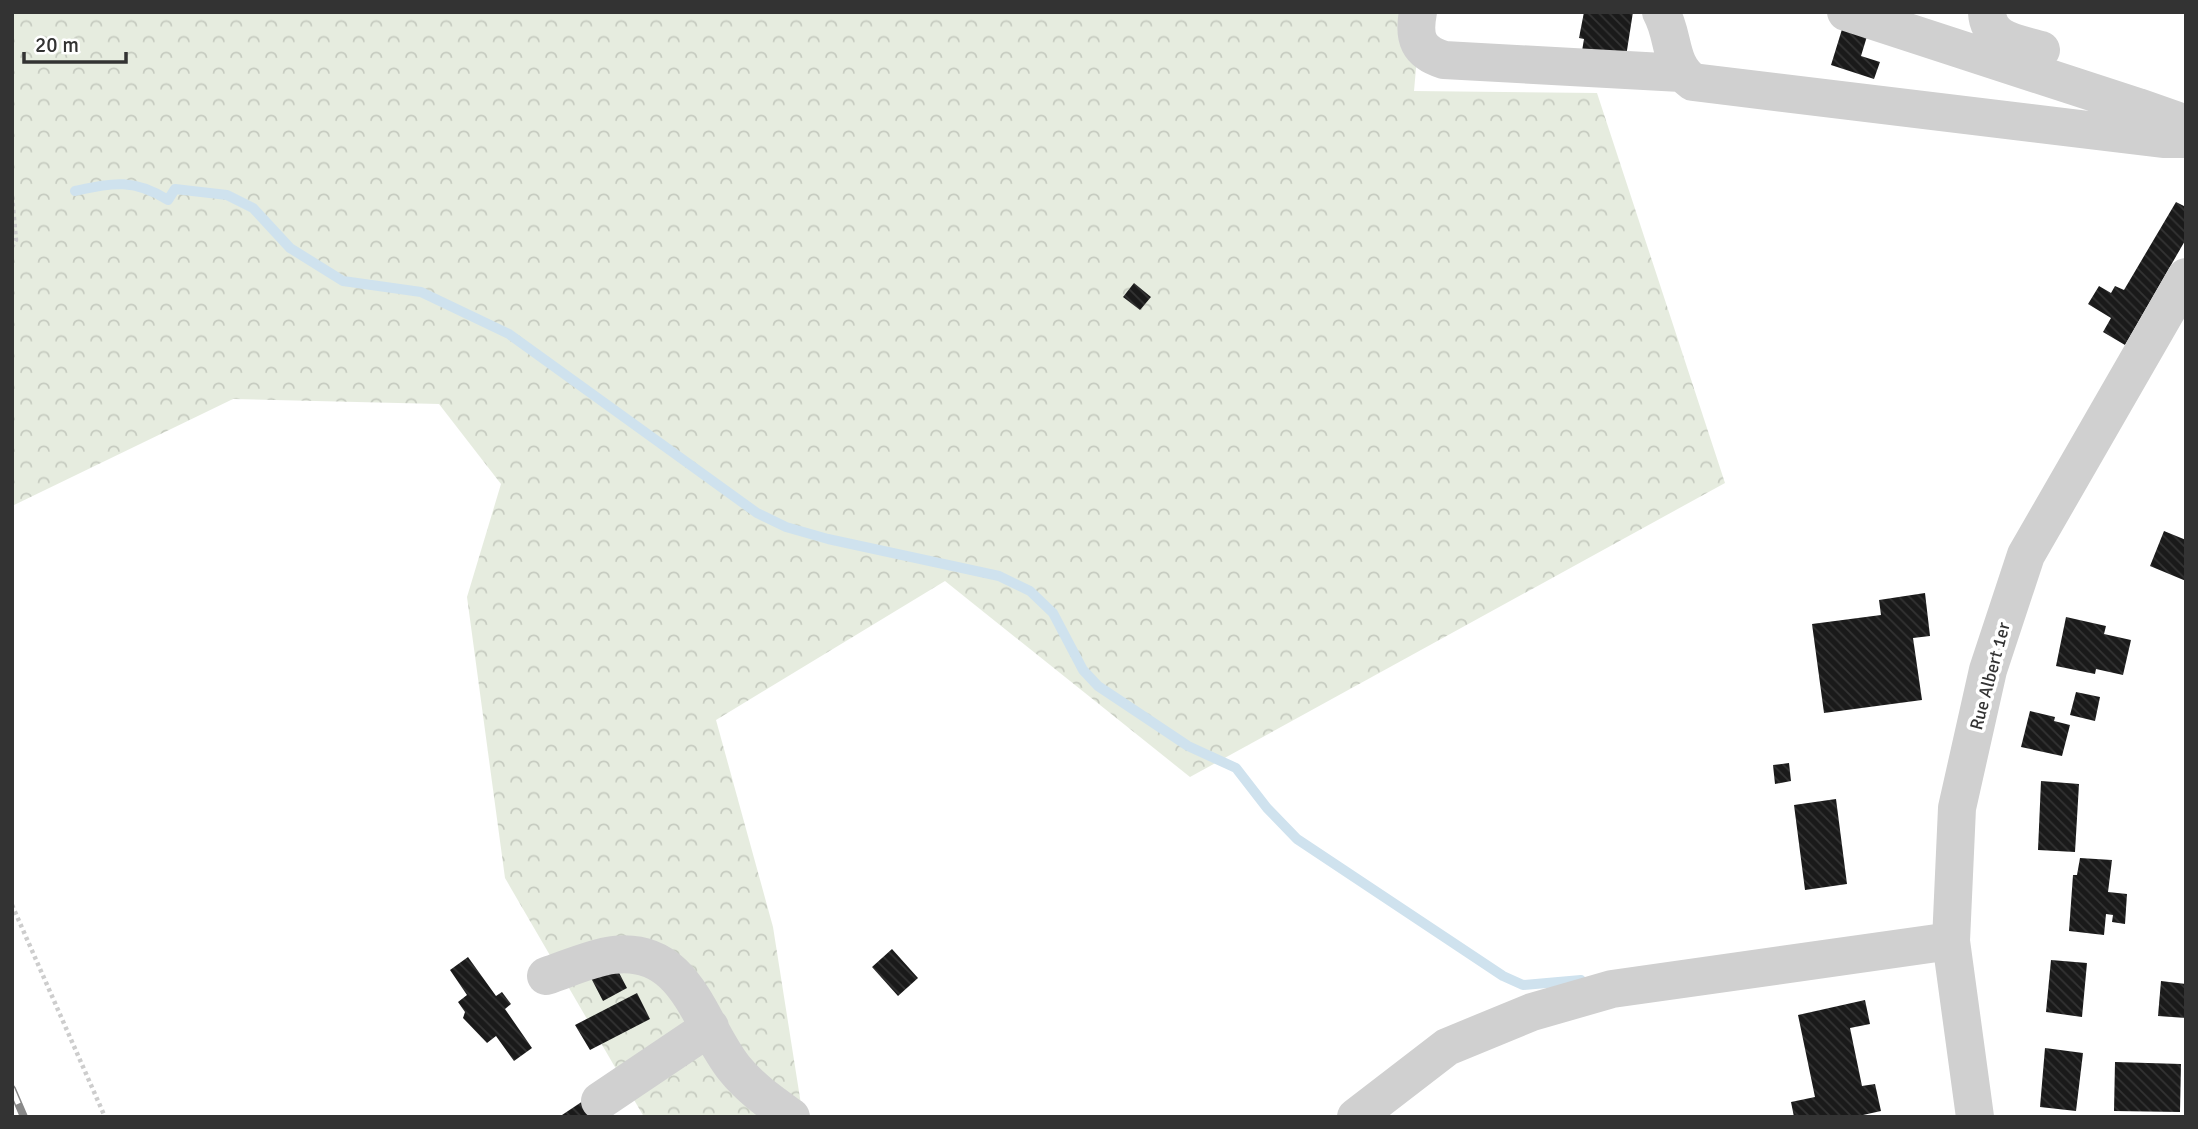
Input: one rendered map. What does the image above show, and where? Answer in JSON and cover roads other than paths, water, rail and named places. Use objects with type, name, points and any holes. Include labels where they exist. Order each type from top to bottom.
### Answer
[{"type":"street","points":[[1418,12],[1414,32],[1420,46],[1429,55],[1444,60],[1681,73]]},
{"type":"street","points":[[1661,12],[1670,33],[1674,60],[1681,73],[1693,82],[2150,137],[2186,139]]},
{"type":"street","points":[[1846,12],[2175,120],[2186,127]]},
{"type":"street","points":[[1987,12],[1989,28],[1997,36],[2186,98]]},
{"type":"street","name":"Rue Albert 1er","points":[[1975,1117],[1951,941],[1957,808],[1988,670],[2026,555],[2186,276]]},
{"type":"street","points":[[1356,1117],[1447,1047],[1532,1012],[1612,989],[1951,941]]},
{"type":"street","points":[[546,976],[611,955],[634,955],[671,972],[692,993],[733,1067],[757,1093],[791,1117]]},
{"type":"street","points":[[600,1101],[710,1027]]},
{"type":"waterway","points":[[75,191],[123,184],[144,188],[168,200],[175,189],[227,195],[253,208],[290,248],[343,281],[421,292],[509,334],[757,513],[786,527],[828,539],[999,576],[1030,591],[1053,613],[1083,670],[1098,686],[1188,746],[1236,768],[1267,808],[1297,839],[1503,976],[1523,985],[1581,980]]},
{"type":"railway","points":[[12,1089],[24,1117]]}]
